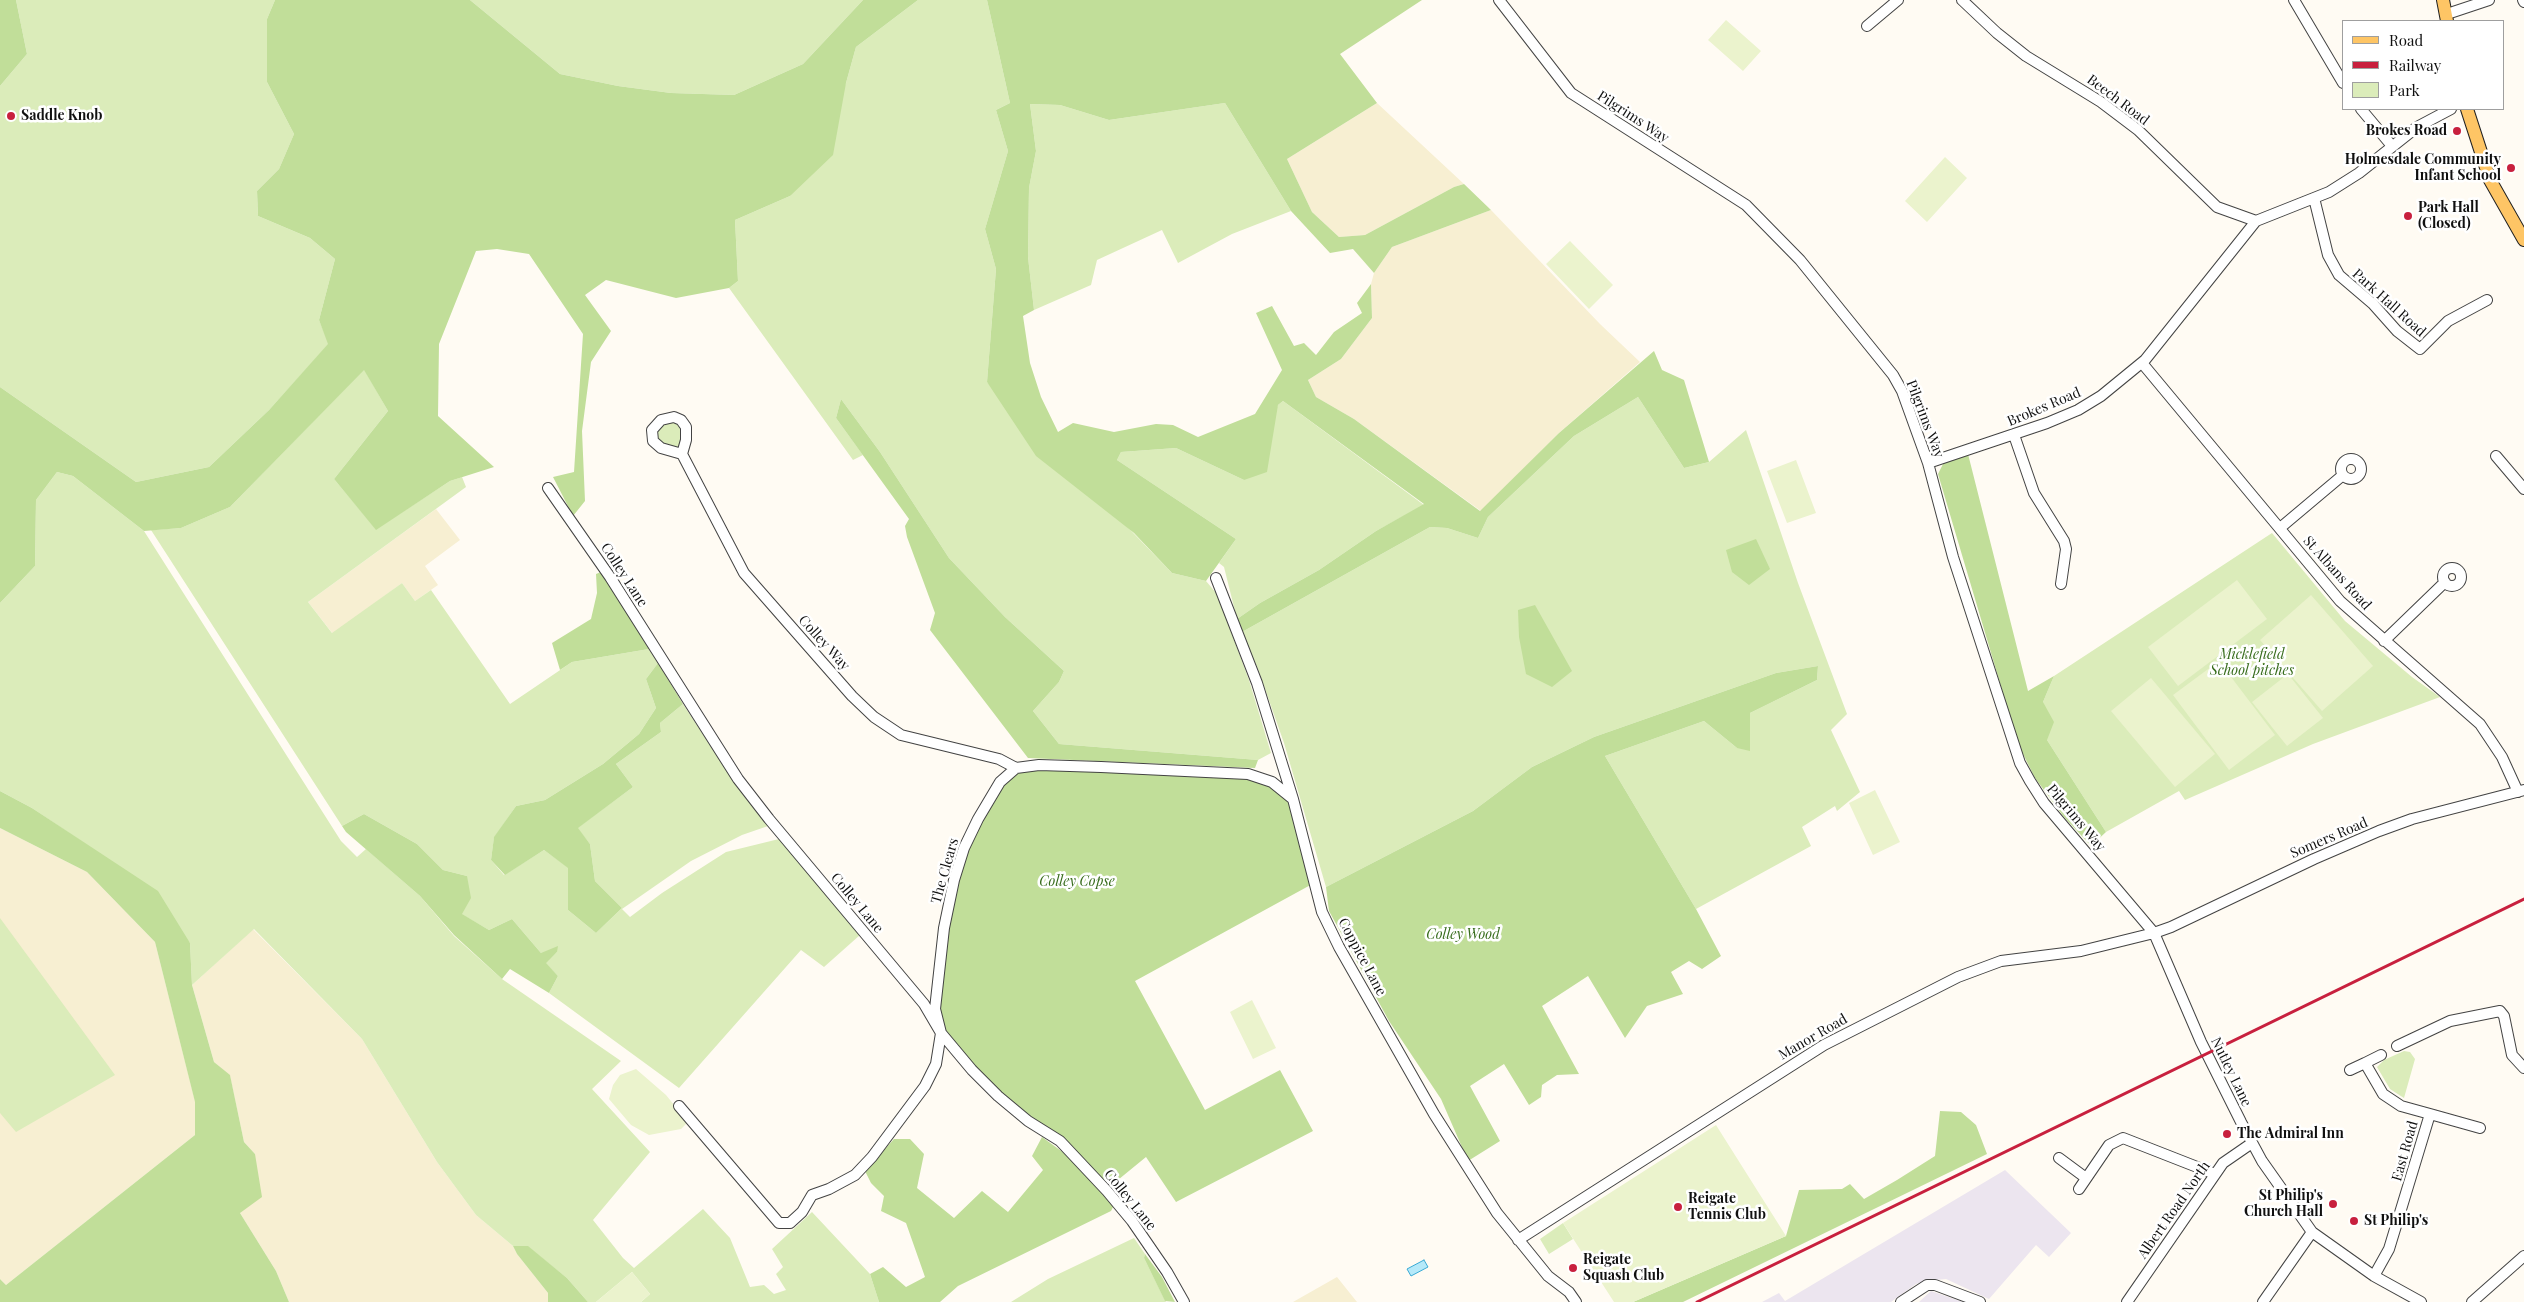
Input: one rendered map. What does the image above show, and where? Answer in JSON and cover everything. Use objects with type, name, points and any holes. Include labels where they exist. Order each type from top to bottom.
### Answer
[{"type":"main road","points":[[2443,0],[2447,18]]},
{"type":"main road","points":[[2466,110],[2490,180],[2524,240]]},
{"type":"street","name":"Pilgrims Way","points":[[1499,0],[1571,93],[1746,205],[1800,260],[1893,375],[1902,391],[1928,463],[1953,557],[2020,762],[2044,803],[2154,933]]},
{"type":"street","points":[[1867,26],[1898,0]]},
{"type":"street","name":"Beech Road","points":[[1962,0],[1996,33],[2026,56],[2101,102],[2138,130],[2217,207],[2256,221]]},
{"type":"street","points":[[2294,0],[2342,81]]},
{"type":"street","points":[[2447,18],[2488,0]]},
{"type":"street","points":[[2362,110],[2392,146]]},
{"type":"street","name":"Brokes Road","points":[[1928,463],[2014,435],[2078,410],[2101,396],[2142,363],[2256,221],[2329,192],[2359,173],[2417,126],[2449,110]]},
{"type":"street","name":"Park Hall Road","points":[[2314,198],[2326,248],[2338,274],[2373,304],[2397,331],[2420,348],[2448,321],[2487,300]]},
{"type":"street","name":"St Albans Road","points":[[2142,363],[2340,601],[2384,641],[2447,693],[2480,724],[2502,757],[2521,791]]},
{"type":"street","points":[[2014,435],[2034,493],[2064,541],[2066,549],[2061,584]]},
{"type":"street","name":"Colley Way","points":[[682,454],[744,573],[852,696],[901,735],[999,759],[1016,768]]},
{"type":"street","points":[[2496,456],[2520,477],[2524,489]]},
{"type":"street","points":[[2280,528],[2343,475]]},
{"type":"street","name":"Colley Lane","points":[[548,488],[610,577],[738,780],[924,1004],[941,1033],[972,1070],[998,1096],[1028,1121],[1060,1141],[1132,1221],[1167,1272],[1184,1302]]},
{"type":"street","name":"Coppice Lane","points":[[1216,578],[1257,683],[1293,799],[1322,912],[1339,947],[1434,1114],[1497,1213],[1548,1276],[1569,1292],[1576,1302]]},
{"type":"street","points":[[2384,641],[2445,582]]},
{"type":"street","points":[[1016,768],[1039,765],[1248,774],[1272,782],[1293,799]]},
{"type":"street","name":"The Clears","points":[[679,1106],[780,1223],[790,1223],[802,1212],[812,1195],[855,1175],[886,1140],[925,1086],[936,1064],[941,1033],[935,1009],[944,928],[954,880],[964,848],[978,819],[1000,782],[1016,768]]},
{"type":"street","name":"Somers Road","points":[[2154,933],[2171,927],[2356,840],[2412,819],[2521,791]]},
{"type":"street","name":"Nutley Lane","points":[[2154,933],[2201,1042],[2252,1143],[2312,1232],[2324,1243],[2374,1276],[2420,1302]]},
{"type":"street","name":"Manor Road","points":[[1518,1240],[1824,1045],[1926,992],[2001,961],[2081,951],[2154,933]]},
{"type":"street","points":[[2397,1046],[2450,1021],[2500,1012],[2504,1016],[2512,1055],[2524,1068]]},
{"type":"street","points":[[2350,1070],[2381,1055]]},
{"type":"street","name":"East Road","points":[[2365,1063],[2376,1084],[2388,1098],[2401,1106],[2430,1114],[2389,1249],[2374,1276]]},
{"type":"street","points":[[2430,1114],[2480,1128]]},
{"type":"street","points":[[2079,1189],[2109,1145],[2123,1138],[2215,1174]]},
{"type":"street","name":"Albert Road North","points":[[2127,1302],[2215,1174],[2229,1158],[2252,1143]]},
{"type":"street","points":[[2059,1158],[2086,1178]]},
{"type":"street","points":[[2263,1302],[2312,1232]]},
{"type":"street","points":[[2472,1302],[2524,1256]]},
{"type":"street","points":[[1901,1302],[1927,1285],[1945,1288],[1980,1302]]},
{"type":"shaded area","points":[[1377,103],[1464,184],[1454,187],[1365,235],[1339,237],[1312,212],[1287,159]]},
{"type":"shaded area","points":[[1491,210],[1600,324],[1640,362],[1559,433],[1481,511],[1354,419],[1316,397],[1308,380],[1341,359],[1372,318],[1371,284],[1374,273],[1392,247]]},
{"type":"shaded area","points":[[436,509],[460,540],[425,566],[438,585],[415,601],[402,583],[333,634],[308,602]]},
{"type":"shaded area","points":[[0,828],[87,872],[155,942],[195,1101],[195,1135],[6,1285],[0,1279]]},
{"type":"shaded area","points":[[253,929],[362,1039],[437,1162],[476,1215],[513,1246],[517,1254],[548,1293],[548,1302],[289,1302],[276,1271],[240,1213],[255,1154],[244,1142],[230,1076],[214,1062],[192,985]]},
{"type":"shaded area","points":[[2005,1170],[2071,1233],[2049,1257],[2036,1245],[1989,1299],[1946,1279],[1916,1284],[1891,1302],[1762,1302],[1779,1293],[1785,1301]]},
{"type":"shaded area","points":[[1337,1277],[1357,1302],[1293,1302]]},
{"type":"shaded area","points":[[1931,1291],[1963,1302],[1919,1302]]},
{"type":"green space","points":[[0,0],[16,0],[27,54],[0,86]]},
{"type":"green space","points":[[16,0],[275,0],[267,19],[267,82],[294,134],[279,169],[257,191],[258,216],[310,238],[335,259],[319,320],[329,344],[269,410],[209,467],[136,482],[0,387],[0,86],[27,54]]},
{"type":"green space","points":[[275,0],[470,0],[560,74],[618,86],[671,93],[734,95],[803,64],[863,0],[918,0],[856,47],[846,83],[833,155],[790,196],[735,220],[738,281],[729,288],[676,298],[606,280],[585,295],[611,331],[591,362],[582,431],[585,501],[573,516],[553,477],[574,472],[583,334],[529,254],[497,249],[476,251],[439,344],[438,416],[494,467],[450,481],[376,530],[334,479],[388,411],[364,370],[230,507],[181,528],[144,531],[73,476],[57,472],[36,500],[35,566],[0,603],[0,387],[136,482],[209,467],[269,410],[328,344],[319,320],[335,259],[310,238],[258,216],[257,191],[279,169],[294,134],[267,82],[267,19]]},
{"type":"green space","points":[[470,0],[863,0],[803,64],[734,95],[671,93],[618,86],[560,74]]},
{"type":"green space","points":[[918,0],[987,0],[1010,103],[996,110],[1008,151],[985,229],[996,269],[987,382],[1172,573],[1206,581],[1217,594],[1249,680],[1271,753],[1258,760],[1059,744],[1033,711],[1059,682],[1064,671],[1005,617],[949,558],[880,452],[841,399],[836,418],[863,455],[853,460],[729,288],[738,281],[735,220],[790,196],[846,83],[856,47]]},
{"type":"green space","points":[[987,0],[1422,0],[1340,54],[1377,103],[1287,159],[1312,212],[1339,237],[1365,235],[1454,187],[1464,184],[1491,210],[1392,247],[1374,273],[1353,249],[1330,253],[1291,211],[1225,103],[1109,120],[1060,105],[1030,104],[1036,151],[1029,188],[1028,257],[1034,310],[1023,316],[1030,363],[1041,397],[1058,432],[1073,423],[1114,432],[1156,424],[1173,425],[1198,437],[1255,414],[1282,370],[1256,313],[1272,306],[1294,346],[1304,343],[1316,355],[1334,332],[1362,313],[1357,303],[1371,284],[1372,318],[1341,359],[1308,380],[1316,397],[1354,419],[1480,511],[1559,433],[1654,351],[1662,370],[1684,380],[1709,462],[1684,468],[1638,397],[1574,436],[1488,517],[1478,538],[1447,528],[1430,527],[1242,632],[1237,619],[1260,603],[1319,570],[1376,531],[1424,504],[1283,401],[1278,405],[1267,472],[1244,480],[1176,448],[1121,452],[1117,460],[1236,539],[1206,581],[1172,573],[1134,533],[1036,456],[987,382],[996,269],[985,229],[1008,151],[996,110],[1010,103]]},
{"type":"green space","points":[[1726,20],[1761,51],[1743,71],[1708,40]]},
{"type":"green space","points":[[1225,103],[1291,211],[1232,234],[1178,263],[1162,230],[1097,260],[1091,285],[1034,310],[1028,257],[1029,188],[1036,151],[1030,104],[1060,105],[1109,120]]},
{"type":"green space","points":[[1945,157],[1967,178],[1927,222],[1905,201]]},
{"type":"green space","points":[[1570,241],[1613,285],[1589,309],[1546,264]]},
{"type":"green space","points":[[364,369],[388,411],[334,479],[376,529],[450,481],[462,477],[466,487],[308,602],[332,633],[402,583],[415,601],[431,590],[510,704],[572,662],[649,649],[658,663],[646,679],[656,708],[639,734],[603,764],[545,800],[516,806],[494,838],[491,860],[504,875],[544,850],[569,868],[568,910],[596,933],[622,908],[595,881],[590,844],[577,828],[633,787],[616,764],[661,732],[660,723],[683,704],[719,759],[768,826],[742,835],[691,861],[622,909],[630,917],[662,893],[726,852],[779,839],[860,935],[824,967],[801,950],[679,1088],[549,993],[558,976],[545,963],[557,952],[541,953],[512,919],[489,930],[461,914],[467,876],[443,870],[417,844],[364,814],[342,826],[151,530],[181,528],[230,507]]},
{"type":"green space","points":[[1638,397],[1684,468],[1709,462],[1746,430],[1798,583],[1847,714],[1831,730],[1860,792],[1837,811],[1835,806],[1802,827],[1811,846],[1696,909],[1605,756],[1704,721],[1737,748],[1750,713],[1817,680],[1818,666],[1776,673],[1594,737],[1532,767],[1473,811],[1326,887],[1284,743],[1258,669],[1242,632],[1430,527],[1447,528],[1478,538],[1488,517],[1574,436]]},
{"type":"green space","points":[[841,399],[880,452],[949,558],[1005,617],[1064,671],[1059,682],[1033,711],[1059,744],[1258,760],[1255,768],[1028,758],[930,630],[935,613],[907,537],[905,526],[909,519],[836,418]]},
{"type":"green space","points":[[1283,401],[1424,505],[1376,531],[1319,570],[1260,603],[1237,619],[1224,567],[1219,563],[1236,539],[1117,460],[1121,452],[1176,448],[1244,480],[1278,405]]},
{"type":"green space","points":[[676,421],[683,430],[681,446],[676,448],[658,441],[656,430],[659,425]]},
{"type":"green space","points":[[1968,454],[2028,691],[2054,676],[2043,702],[2054,722],[2047,740],[2106,832],[2091,846],[2064,817],[2035,778],[2018,744],[1938,474],[1944,462]]},
{"type":"green space","points":[[1796,460],[1816,513],[1787,523],[1767,471]]},
{"type":"green space","points":[[57,472],[73,476],[144,531],[341,841],[357,857],[366,849],[420,896],[454,936],[502,979],[621,1061],[592,1089],[650,1152],[593,1220],[623,1258],[634,1268],[703,1209],[730,1238],[750,1287],[764,1285],[774,1294],[786,1290],[776,1274],[783,1267],[772,1249],[812,1212],[870,1274],[879,1302],[641,1302],[650,1294],[632,1272],[596,1302],[588,1302],[567,1278],[528,1247],[513,1246],[476,1215],[437,1162],[362,1039],[254,929],[192,985],[190,943],[87,845],[32,808],[0,791],[0,603],[35,566],[36,500]]},
{"type":"green space","name":"Micklefield School pitches","points":[[2272,533],[2345,621],[2412,677],[2440,697],[2313,744],[2185,800],[2179,791],[2106,832],[2047,740],[2043,702],[2054,676]]},
{"type":"green space","points":[[1756,539],[1770,569],[1749,585],[1732,572],[1726,550]]},
{"type":"green space","points":[[601,572],[649,649],[572,662],[560,670],[552,643],[591,619],[597,593],[596,574]]},
{"type":"green space","points":[[2237,580],[2267,619],[2178,686],[2148,647]]},
{"type":"green space","points":[[2311,595],[2373,666],[2322,711],[2260,640]]},
{"type":"green space","points":[[1535,605],[1572,671],[1552,687],[1526,674],[1519,637],[1518,610]]},
{"type":"green space","points":[[2219,661],[2275,735],[2229,770],[2173,695]]},
{"type":"green space","points":[[658,663],[683,704],[660,723],[661,732],[616,764],[633,787],[578,828],[590,844],[595,881],[622,908],[596,933],[568,910],[568,868],[544,850],[505,875],[491,860],[494,837],[516,806],[545,800],[603,764],[639,734],[656,708],[646,679]]},
{"type":"green space","name":"Colley Wood","points":[[1818,666],[1817,680],[1750,713],[1750,751],[1737,748],[1704,721],[1605,756],[1696,909],[1721,956],[1702,969],[1689,961],[1671,972],[1683,994],[1647,1006],[1625,1038],[1588,976],[1542,1006],[1579,1074],[1557,1075],[1542,1085],[1541,1097],[1529,1105],[1504,1064],[1470,1086],[1500,1141],[1468,1161],[1441,1099],[1389,1021],[1329,911],[1326,887],[1473,811],[1532,767],[1594,737],[1776,673]]},
{"type":"green space","points":[[2288,674],[2323,718],[2287,746],[2252,702]]},
{"type":"green space","points":[[2151,678],[2215,754],[2175,787],[2111,711]]},
{"type":"green space","name":"Colley Copse","points":[[1016,768],[1248,774],[1293,799],[1316,882],[1135,981],[1205,1110],[1280,1070],[1313,1131],[1176,1202],[1146,1157],[1113,1184],[1091,1174],[1028,1121],[941,1033],[935,1009],[944,928],[978,819]]},
{"type":"green space","points":[[1875,790],[1900,842],[1873,855],[1849,803]]},
{"type":"green space","points":[[0,791],[32,808],[158,891],[190,943],[192,985],[214,1062],[230,1075],[244,1142],[255,1154],[262,1197],[240,1213],[276,1271],[289,1302],[0,1302],[0,1279],[6,1285],[195,1135],[195,1102],[155,942],[87,872],[0,828]]},
{"type":"green space","points":[[364,814],[417,844],[443,870],[467,876],[471,898],[462,914],[489,930],[512,919],[541,953],[558,946],[557,952],[546,963],[558,976],[549,993],[510,969],[502,979],[454,935],[420,896],[346,832],[342,826]]},
{"type":"green space","points":[[0,918],[115,1075],[16,1132],[0,1113]]},
{"type":"green space","points":[[1252,1000],[1276,1048],[1253,1059],[1230,1012]]},
{"type":"green space","points":[[2404,1051],[2410,1052],[2415,1059],[2404,1098],[2390,1089],[2377,1067],[2384,1060]]},
{"type":"green space","points":[[636,1069],[666,1095],[688,1122],[681,1129],[649,1135],[631,1125],[609,1099],[613,1085],[620,1075]]},
{"type":"green space","points":[[1940,1111],[1961,1112],[1976,1125],[1987,1154],[1683,1302],[1633,1302],[1786,1236],[1799,1190],[1842,1189],[1850,1184],[1864,1199],[1897,1180],[1935,1156]]},
{"type":"green space","name":"Reigate Tennis Club","points":[[1716,1125],[1786,1236],[1633,1302],[1614,1302],[1563,1223]]},
{"type":"green space","points":[[1042,1137],[1064,1153],[1089,1177],[1114,1205],[1111,1211],[958,1286],[940,1302],[879,1302],[870,1274],[883,1267],[906,1287],[925,1277],[906,1223],[881,1211],[884,1196],[871,1183],[865,1171],[894,1139],[910,1139],[924,1154],[917,1188],[954,1218],[982,1191],[1008,1212],[1043,1170],[1032,1156]]},
{"type":"green space","points":[[1563,1223],[1573,1239],[1549,1254],[1540,1239]]},
{"type":"green space","points":[[1134,1238],[1145,1254],[1144,1258],[1166,1302],[1011,1302],[1048,1279]]},
{"type":"green space","points":[[513,1246],[528,1246],[567,1278],[588,1302],[548,1302],[548,1293],[517,1254]]},
{"type":"green space","points":[[1145,1254],[1162,1277],[1175,1302],[1165,1301],[1144,1258]]},
{"type":"green space","points":[[632,1272],[650,1294],[641,1302],[596,1302]]},
{"type":"water","points":[[1424,1260],[1428,1267],[1411,1276],[1407,1269]]},
{"type":"railway","points":[[1697,1302],[2524,899]]},
{"type":"place","name":"Saddle Knob","points":[[11,116]]},
{"type":"place","name":"Brokes Road","points":[[2457,131]]},
{"type":"place","name":"Holmesdale Community Infant School","points":[[2511,168]]},
{"type":"place","name":"Park Hall (Closed)","points":[[2408,216]]},
{"type":"place","name":"The Admiral Inn","points":[[2227,1134]]},
{"type":"place","name":"St Philip's Church Hall","points":[[2333,1204]]},
{"type":"place","name":"Reigate Tennis Club","points":[[1678,1207]]},
{"type":"place","name":"St Philip's","points":[[2354,1221]]},
{"type":"place","name":"Reigate Squash Club","points":[[1573,1268]]}]
